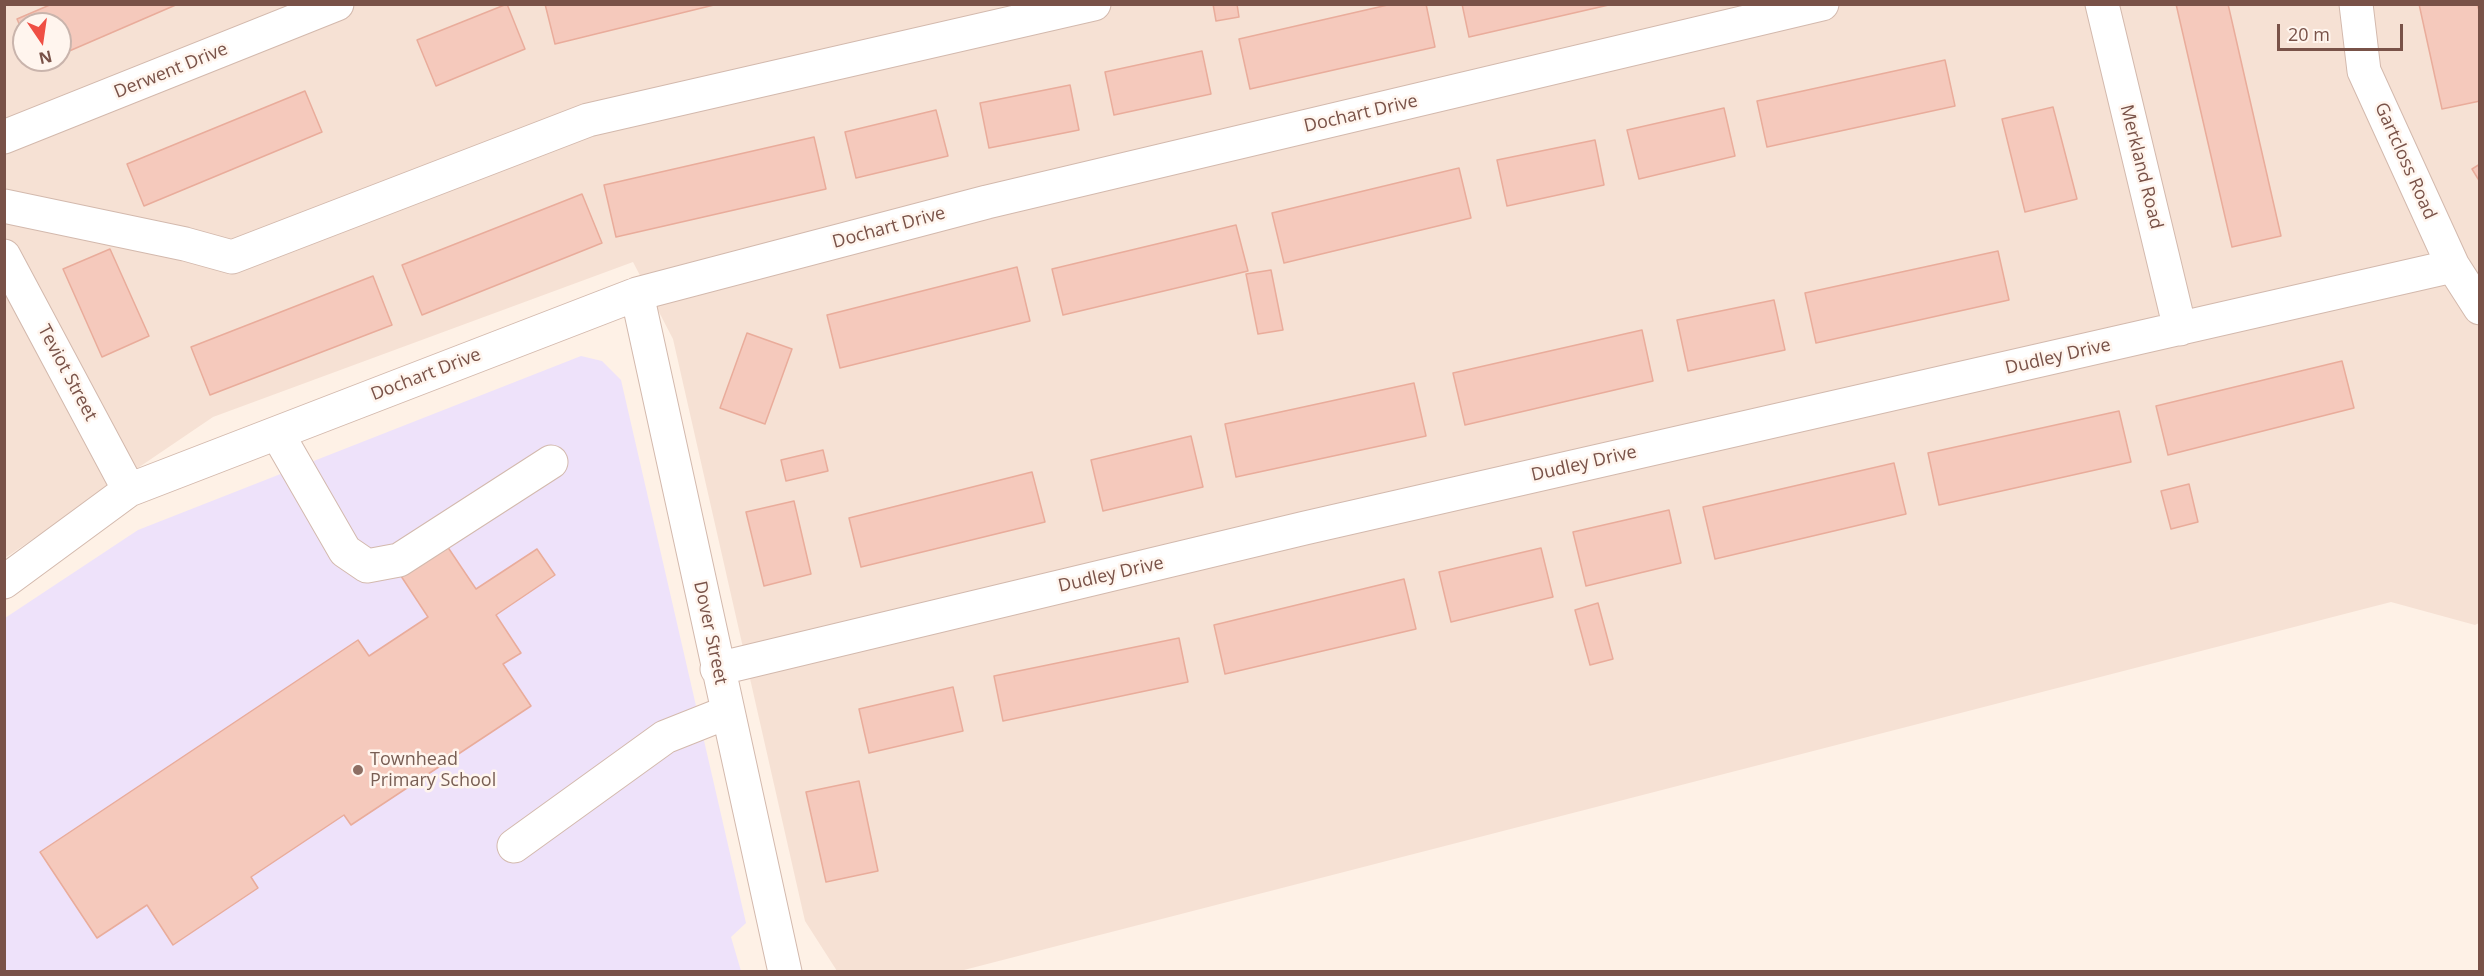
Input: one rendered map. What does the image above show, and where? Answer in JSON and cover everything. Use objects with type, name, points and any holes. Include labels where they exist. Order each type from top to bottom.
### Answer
[{"type":"street","name":"Derwent Drive","points":[[4,137],[337,4]]},
{"type":"street","points":[[4,206],[185,244],[232,257],[588,120],[1094,4]]},
{"type":"street","name":"Dochart Drive","points":[[4,582],[129,490],[637,294],[987,202],[1822,4]]},
{"type":"street","name":"Merkland Road","points":[[2102,4],[2180,329]]},
{"type":"street","name":"Gartcloss Road","points":[[2356,4],[2364,71],[2453,266],[2480,308]]},
{"type":"street","name":"Teviot Street","points":[[4,256],[129,490]]},
{"type":"street","name":"Dudley Drive","points":[[717,669],[1305,528],[2453,266]]},
{"type":"street","name":"Dover Street","points":[[637,294],[717,669],[785,972]]},
{"type":"street","points":[[277,432],[345,551],[367,566],[399,560],[551,462]]},
{"type":"street","points":[[514,846],[665,737],[728,712]]},
{"type":"shaded area","points":[[5,5],[2479,5],[2479,623],[2475,625],[2391,602],[960,971],[837,971],[805,921],[673,339],[633,262],[213,417],[5,558]]},
{"type":"shaded area","name":"Townhead Primary School","points":[[581,356],[602,361],[621,380],[746,923],[731,937],[741,971],[5,972],[5,618],[138,530]]},
{"type":"building","points":[[52,4],[178,4],[72,50],[72,12],[33,12]]},
{"type":"building","points":[[507,4],[525,49],[436,86],[417,40]]},
{"type":"building","points":[[545,4],[718,4],[555,44]]},
{"type":"building","points":[[1213,4],[1237,4],[1239,17],[1216,21]]},
{"type":"building","points":[[1392,4],[1426,4],[1435,47],[1250,89],[1239,39]]},
{"type":"building","points":[[1462,4],[1613,4],[1469,37]]},
{"type":"building","points":[[2176,4],[2228,4],[2281,236],[2232,247]]},
{"type":"building","points":[[2419,4],[2477,4],[2480,14],[2480,101],[2442,109]]},
{"type":"building","points":[[1202,51],[1211,94],[1114,115],[1105,72]]},
{"type":"building","points":[[1945,60],[1955,106],[1767,147],[1757,101]]},
{"type":"building","points":[[1070,85],[1079,130],[989,148],[980,103]]},
{"type":"building","points":[[305,91],[322,132],[144,206],[127,164]]},
{"type":"building","points":[[2053,107],[2077,199],[2025,212],[2002,119]]},
{"type":"building","points":[[1724,108],[1735,156],[1639,179],[1627,130]]},
{"type":"building","points":[[936,110],[948,156],[856,178],[845,132]]},
{"type":"building","points":[[814,137],[826,189],[616,237],[604,185]]},
{"type":"building","points":[[1595,140],[1604,185],[1507,206],[1497,160]]},
{"type":"building","points":[[2480,164],[2480,182],[2472,169]]},
{"type":"building","points":[[1459,168],[1471,218],[1284,263],[1272,213]]},
{"type":"building","points":[[582,194],[602,243],[422,315],[402,265]]},
{"type":"building","points":[[1236,225],[1248,271],[1063,315],[1052,269]]},
{"type":"building","points":[[110,249],[149,336],[102,357],[63,269]]},
{"type":"building","points":[[1998,251],[2009,300],[1816,343],[1805,293]]},
{"type":"building","points":[[1017,267],[1030,321],[840,368],[827,315]]},
{"type":"building","points":[[1271,270],[1283,330],[1258,334],[1246,274]]},
{"type":"building","points":[[373,276],[392,325],[210,395],[191,347]]},
{"type":"building","points":[[1774,300],[1785,350],[1688,371],[1677,320]]},
{"type":"building","points":[[1642,330],[1653,381],[1465,425],[1453,373]]},
{"type":"building","points":[[747,333],[792,349],[765,424],[720,408]]},
{"type":"building","points":[[2342,361],[2354,408],[2168,455],[2156,406]]},
{"type":"building","points":[[1414,383],[1426,436],[1236,477],[1225,424]]},
{"type":"building","points":[[2119,411],[2131,462],[1939,505],[1928,453]]},
{"type":"building","points":[[1191,436],[1203,487],[1103,511],[1091,460]]},
{"type":"building","points":[[823,450],[828,471],[786,481],[781,460]]},
{"type":"building","points":[[1894,463],[1906,514],[1715,559],[1703,507]]},
{"type":"building","points":[[1032,472],[1045,522],[861,567],[849,518]]},
{"type":"building","points":[[2189,484],[2198,522],[2171,529],[2161,491]]},
{"type":"building","points":[[794,501],[811,574],[764,586],[746,512]]},
{"type":"building","points":[[1669,510],[1681,563],[1586,586],[1573,532]]},
{"type":"building","points":[[445,543],[476,589],[537,549],[555,575],[496,615],[521,653],[503,664],[531,706],[351,825],[344,815],[251,877],[258,888],[173,945],[147,905],[97,938],[40,852],[358,640],[369,656],[428,617],[399,573]]},
{"type":"building","points":[[1541,548],[1553,597],[1451,622],[1439,572]]},
{"type":"building","points":[[1404,579],[1416,629],[1225,674],[1214,625]]},
{"type":"building","points":[[1598,603],[1613,659],[1590,665],[1575,610]]},
{"type":"building","points":[[1179,638],[1188,682],[1003,721],[994,676]]},
{"type":"building","points":[[953,687],[963,731],[869,753],[859,709]]},
{"type":"building","points":[[859,781],[878,871],[826,882],[806,792]]},
{"type":"place","name":"Townhead Primary School","points":[[358,770]]}]
